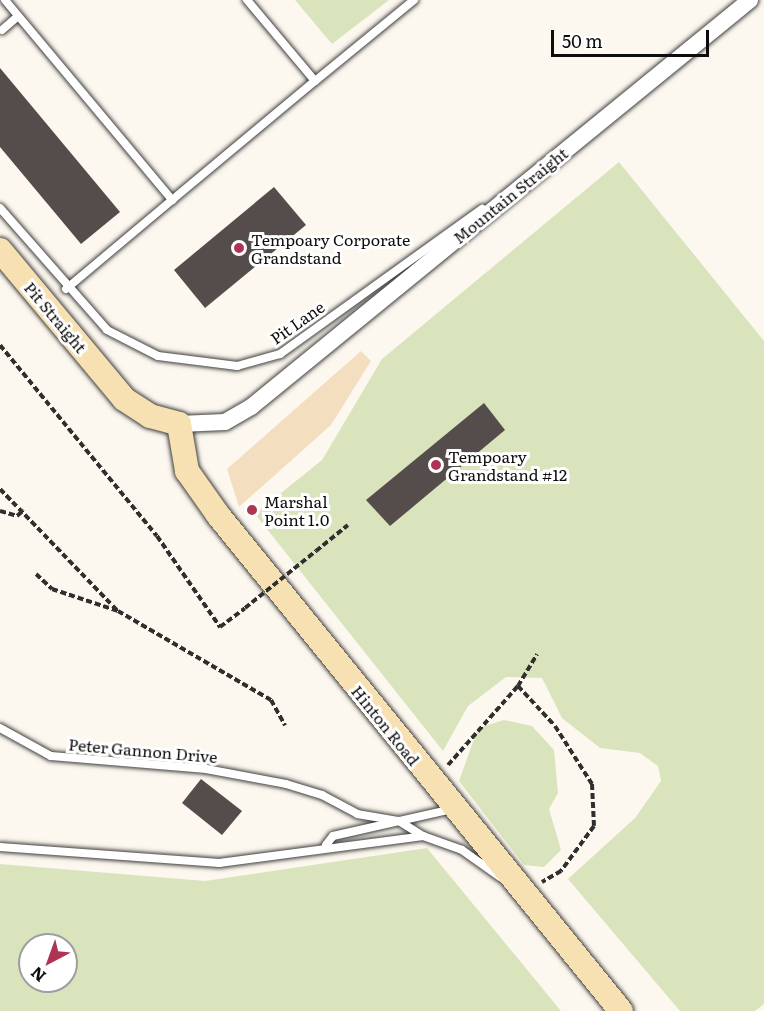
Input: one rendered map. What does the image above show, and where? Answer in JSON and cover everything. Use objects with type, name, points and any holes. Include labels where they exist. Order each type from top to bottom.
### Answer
[{"type":"street","name":"Mountain Straight","points":[[179,424],[232,420],[272,391],[750,0]]},
{"type":"street","name":"Pit Straight","points":[[0,250],[112,385],[140,411],[179,424]]},
{"type":"street","name":"Hinton Road","points":[[179,424],[187,471],[212,506],[453,809],[621,1011]]},
{"type":"lane","points":[[5,0],[172,200]]},
{"type":"lane","points":[[248,0],[315,81]]},
{"type":"lane","points":[[66,289],[414,0]]},
{"type":"lane","points":[[2,30],[18,16]]},
{"type":"lane","name":"Pit Lane","points":[[0,208],[66,289],[107,330],[158,356],[220,365],[261,362],[280,354],[554,159]]},
{"type":"lane","name":"Peter Gannon Drive","points":[[0,729],[51,756],[248,776],[322,795],[357,814],[399,821],[423,836],[462,850],[523,893]]},
{"type":"lane","points":[[326,845],[333,836],[453,809]]},
{"type":"lane","points":[[0,847],[219,863],[326,845],[341,849],[423,836]]},
{"type":"path","points":[[0,345],[157,536],[220,627],[348,525]]},
{"type":"path","points":[[0,489],[24,510],[117,611]]},
{"type":"path","points":[[0,511],[17,516],[24,510]]},
{"type":"path","points":[[36,574],[52,590],[117,611],[271,700],[285,725]]},
{"type":"path","points":[[434,785],[518,686],[537,654]]},
{"type":"path","points":[[518,686],[555,726],[592,784],[594,826],[561,871],[523,893]]},
{"type":"green space","points":[[295,0],[389,0],[332,44]]},
{"type":"green space","points":[[619,162],[764,341],[764,1004],[755,1011],[680,1011],[568,879],[635,818],[661,781],[658,766],[640,753],[600,748],[562,718],[542,678],[506,677],[468,706],[443,751],[255,514],[322,460],[382,359]]},
{"type":"green space","points":[[504,720],[532,726],[554,750],[558,793],[549,809],[561,850],[544,867],[524,865],[459,781],[478,728]]},
{"type":"green space","points":[[427,848],[561,1011],[0,1011],[0,864],[205,881]]},
{"type":"sand","points":[[361,351],[371,361],[331,425],[239,507],[227,469]]},
{"type":"building","points":[[0,68],[120,212],[81,244],[0,147]]},
{"type":"building","name":"Tempoary Corporate Grandstand","points":[[274,187],[306,225],[205,308],[174,270]]},
{"type":"building","name":"Tempoary Grandstand #12","points":[[484,403],[505,430],[390,526],[366,500]]},
{"type":"building","points":[[201,779],[242,811],[222,835],[182,803]]},
{"type":"place","name":"Tempoary Corporate Grandstand","points":[[239,248]]},
{"type":"place","name":"Tempoary Grandstand #12","points":[[436,465]]},
{"type":"place","name":"Marshal Point 1.0","points":[[252,510]]}]
